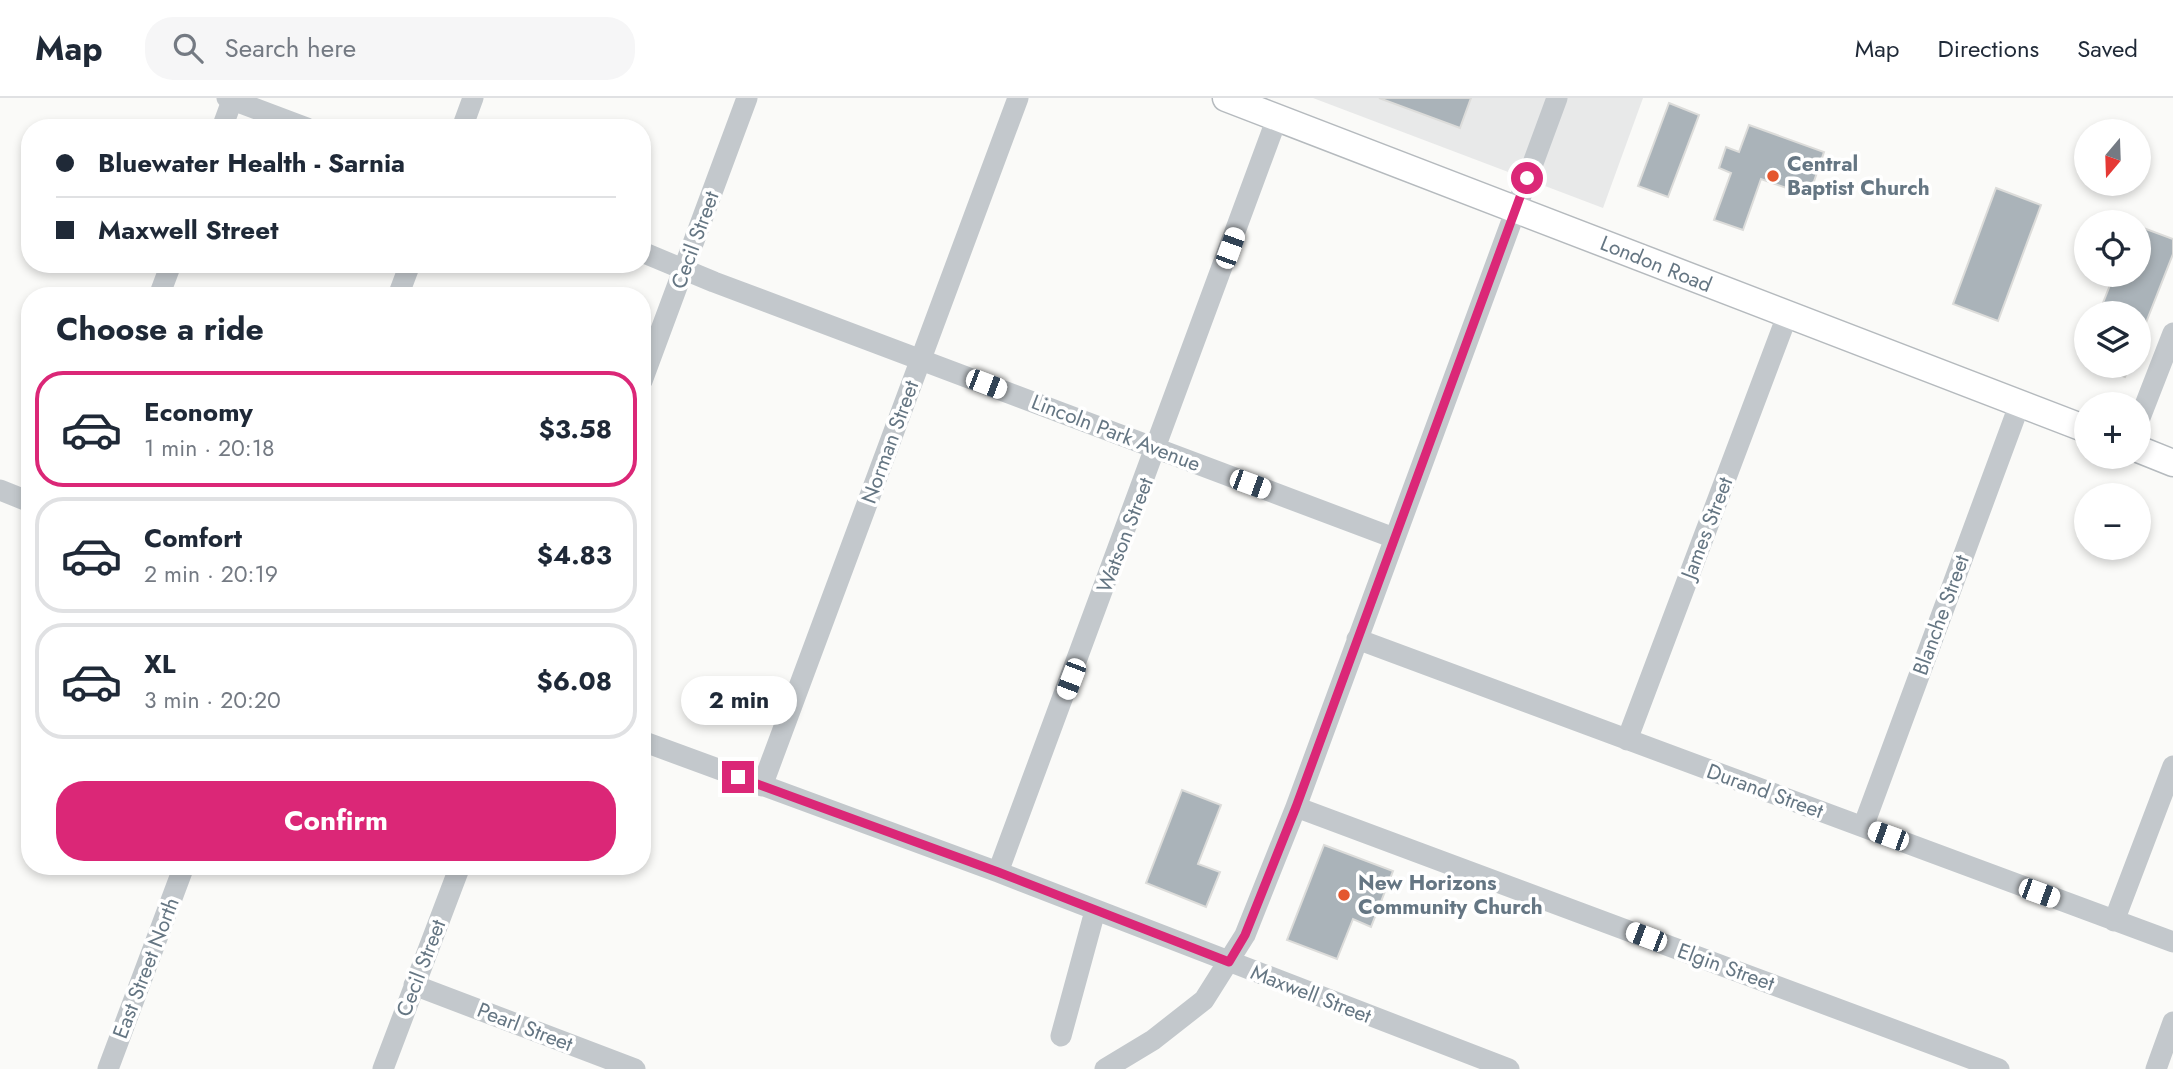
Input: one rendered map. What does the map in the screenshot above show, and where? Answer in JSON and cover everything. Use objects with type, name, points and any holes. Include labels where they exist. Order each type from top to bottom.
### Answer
[{"type":"main road","name":"London Road","points":[[1226,98],[2074,424]]},
{"type":"main road","points":[[2151,454],[2173,463]]},
{"type":"street","points":[[465,119],[473,98]]},
{"type":"street","name":"Cecil Street","points":[[651,357],[747,98]]},
{"type":"street","name":"Norman Street","points":[[762,786],[1018,98]]},
{"type":"street","points":[[1105,1069],[1153,1040],[1204,999],[1245,935],[1296,807],[1557,98]]},
{"type":"street","points":[[225,119],[231,99],[283,119]]},
{"type":"street","name":"Watson Street","points":[[998,872],[1157,449],[1277,118]]},
{"type":"street","name":"Lincoln Park Avenue","points":[[651,255],[714,282],[1394,538]]},
{"type":"street","name":"James Street","points":[[1627,740],[1787,316]]},
{"type":"street","points":[[2150,392],[2173,333]]},
{"type":"street","name":"Blanche Street","points":[[1863,827],[2020,403]]},
{"type":"street","points":[[0,490],[21,498]]},
{"type":"street","name":"Durand Street","points":[[1357,639],[2173,942]]},
{"type":"street","name":"Maxwell Street","points":[[651,744],[998,872],[1229,962],[1474,1063],[1509,1069]]},
{"type":"street","points":[[2114,921],[2173,766]]},
{"type":"street","name":"Elgin Street","points":[[1296,807],[1999,1069]]},
{"type":"street","name":"East Street North","points":[[108,1069],[181,875]]},
{"type":"street","name":"Cecil Street","points":[[383,1069],[457,875]]},
{"type":"street","points":[[1061,1036],[1095,911]]},
{"type":"street","name":"Pearl Street","points":[[414,985],[635,1069]]},
{"type":"street","points":[[2156,1069],[2173,1022]]},
{"type":"shaded area","points":[[1313,98],[1643,98],[1603,208]]},
{"type":"building","points":[[1379,98],[1471,98],[1460,128]]},
{"type":"building","points":[[1669,103],[1699,115],[1668,197],[1638,186]]},
{"type":"building","name":"Central Baptist Church","points":[[1749,125],[1824,152],[1809,196],[1761,179],[1743,230],[1714,220],[1731,173],[1719,168],[1726,147],[1739,152]]},
{"type":"building","points":[[1996,188],[2041,205],[1998,321],[1953,304]]},
{"type":"building","points":[[2151,231],[2173,239],[2173,254],[2151,310],[2151,301],[2104,301],[2109,287],[2151,287]]},
{"type":"building","points":[[1182,790],[1221,805],[1198,864],[1220,872],[1206,907],[1146,883]]},
{"type":"building","name":"New Horizons Community Church","points":[[1324,845],[1393,871],[1371,927],[1353,919],[1337,959],[1287,940]]},
{"type":"place","name":"Central Baptist Church","points":[[1773,176]]},
{"type":"place","name":"New Horizons Community Church","points":[[1344,895]]},
{"type":"route","points":[[738,777],[998,872],[1229,962],[1245,935],[1296,807],[1527,178]]}]
